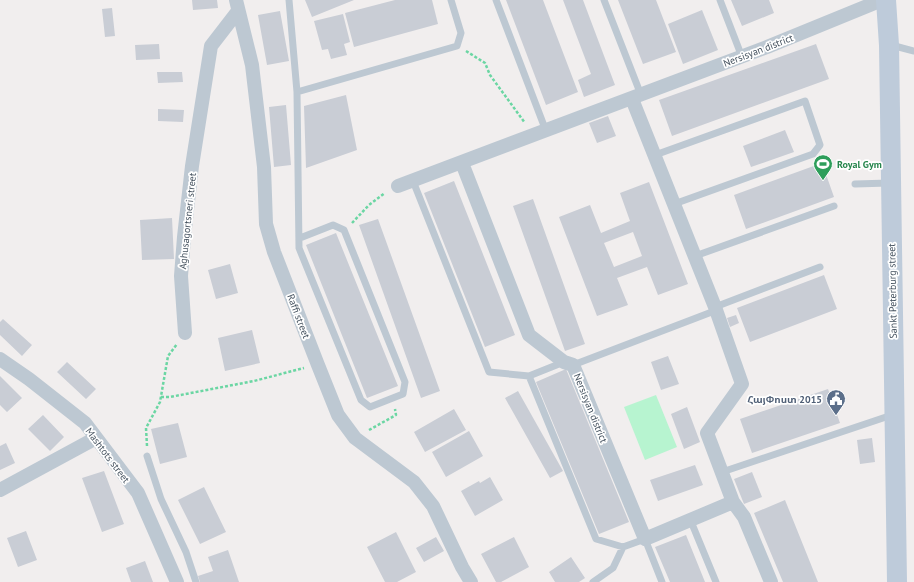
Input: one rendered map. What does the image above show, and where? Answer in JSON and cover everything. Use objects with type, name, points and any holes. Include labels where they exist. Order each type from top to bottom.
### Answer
[{"type":"street","name":"Nersisyan district","points":[[398,186],[742,57],[882,0]]},
{"type":"street","name":"Sankt Peterburg street","points":[[886,0],[891,182],[897,582]]},
{"type":"street","name":"Aghusagortsneri street","points":[[184,333],[181,276],[184,237],[192,166],[211,46],[237,6]]},
{"type":"street","name":"Raffi street","points":[[237,6],[252,66],[264,167],[266,224],[274,252],[338,415],[356,438],[414,482],[433,506],[462,567],[471,582]]},
{"type":"street","points":[[636,97],[655,156],[716,308],[742,384],[707,433],[733,502],[744,518],[771,582]]},
{"type":"street","name":"Nersisyan district","points":[[462,163],[529,335],[569,363],[645,539]]},
{"type":"street","name":"Mashtots street","points":[[0,359],[63,405],[85,424],[138,493],[177,582]]},
{"type":"street","points":[[0,490],[96,438]]},
{"type":"street","points":[[645,539],[733,502]]},
{"type":"lane","points":[[289,0],[297,92],[300,248],[361,400],[370,407],[403,394],[405,382],[344,230],[333,224],[300,238]]},
{"type":"lane","points":[[297,92],[457,46],[461,33],[451,0]]},
{"type":"lane","points":[[496,0],[540,134]]},
{"type":"lane","points":[[604,0],[636,97]]},
{"type":"lane","points":[[720,0],[742,57]]},
{"type":"lane","points":[[888,45],[914,51]]},
{"type":"lane","points":[[655,156],[805,101],[820,145],[813,154],[674,204]]},
{"type":"lane","points":[[413,181],[489,372],[529,376],[569,363],[716,308],[820,267]]},
{"type":"lane","points":[[855,184],[891,182]]},
{"type":"lane","points":[[695,256],[834,206]]},
{"type":"lane","points":[[529,376],[596,539],[623,548],[645,539],[662,582]]},
{"type":"lane","points":[[722,472],[894,414]]},
{"type":"lane","points":[[148,456],[161,499],[186,552],[196,582]]},
{"type":"lane","points":[[690,519],[716,582]]},
{"type":"lane","points":[[593,582],[613,568],[623,548]]},
{"type":"path","points":[[457,46],[485,63],[490,75],[540,134]]},
{"type":"path","points":[[344,230],[369,205],[384,194]]},
{"type":"path","points":[[148,456],[146,428],[160,402],[168,356],[184,333]]},
{"type":"path","points":[[161,397],[170,397],[254,381],[318,365]]},
{"type":"path","points":[[369,430],[396,415]]},
{"type":"green space","points":[[656,395],[677,447],[645,460],[624,407]]},
{"type":"building","points":[[192,0],[217,0],[218,8],[193,10]]},
{"type":"building","points":[[305,0],[354,0],[312,17]]},
{"type":"building","points":[[395,0],[432,0],[438,24],[354,47],[345,13]]},
{"type":"building","points":[[506,0],[543,0],[578,92],[546,105]]},
{"type":"building","points":[[563,0],[583,0],[615,85],[584,97],[578,80],[591,74]]},
{"type":"building","points":[[618,0],[656,0],[676,52],[643,64]]},
{"type":"building","points":[[731,0],[769,0],[774,13],[742,26]]},
{"type":"building","points":[[112,8],[115,36],[105,37],[102,9]]},
{"type":"building","points":[[702,10],[718,50],[683,64],[668,24]]},
{"type":"building","points":[[280,11],[289,61],[267,65],[258,15]]},
{"type":"building","points":[[343,14],[350,42],[344,44],[347,55],[331,59],[328,49],[322,50],[314,21]]},
{"type":"building","points":[[159,44],[160,59],[136,60],[135,45]]},
{"type":"building","points":[[816,44],[829,79],[672,136],[659,100]]},
{"type":"building","points":[[157,72],[182,72],[183,82],[158,83]]},
{"type":"building","points":[[346,95],[357,150],[306,168],[304,106]]},
{"type":"building","points":[[286,105],[291,165],[274,167],[269,107]]},
{"type":"building","points":[[158,109],[184,110],[183,122],[158,121]]},
{"type":"building","points":[[608,116],[616,136],[597,143],[589,123]]},
{"type":"building","points":[[785,130],[794,152],[751,167],[743,146]]},
{"type":"building","points":[[822,163],[834,197],[746,229],[734,195]]},
{"type":"building","points":[[454,181],[515,335],[485,347],[424,193]]},
{"type":"building","points":[[649,182],[688,284],[658,295],[647,267],[617,278],[628,305],[597,316],[559,217],[590,205],[601,233],[630,221],[620,193]],"holes":[[[633,232],[642,256],[614,267],[604,243]]]},
{"type":"building","points":[[533,199],[585,344],[565,351],[513,206]]},
{"type":"building","points":[[172,218],[174,259],[142,260],[140,220]]},
{"type":"building","points":[[378,219],[440,391],[421,398],[359,225]]},
{"type":"building","points":[[336,233],[398,386],[367,398],[306,245]]},
{"type":"building","points":[[230,264],[238,293],[216,299],[208,270]]},
{"type":"building","points":[[824,275],[837,309],[750,342],[737,308]]},
{"type":"building","points":[[736,315],[739,323],[730,327],[727,318]]},
{"type":"building","points":[[3,319],[32,345],[22,356],[0,335],[0,322]]},
{"type":"building","points":[[252,330],[260,363],[225,371],[218,338]]},
{"type":"building","points":[[668,356],[679,384],[661,390],[651,362]]},
{"type":"building","points":[[67,362],[96,389],[86,399],[57,372]]},
{"type":"building","points":[[566,369],[629,522],[599,534],[536,382]]},
{"type":"building","points":[[0,376],[22,398],[7,412],[0,405]]},
{"type":"building","points":[[828,389],[840,423],[752,453],[740,419]]},
{"type":"building","points":[[518,391],[563,471],[550,478],[505,398]]},
{"type":"building","points":[[687,407],[700,442],[684,449],[671,414]]},
{"type":"building","points":[[454,409],[466,430],[425,452],[414,432]]},
{"type":"building","points":[[43,415],[64,437],[50,451],[28,429]]},
{"type":"building","points":[[178,423],[187,457],[160,464],[151,429]]},
{"type":"building","points":[[469,431],[483,456],[446,477],[432,452]]},
{"type":"building","points":[[872,438],[875,462],[860,464],[857,440]]},
{"type":"building","points":[[6,443],[15,463],[0,470],[0,446]]},
{"type":"building","points":[[695,465],[703,485],[658,501],[650,480]]},
{"type":"building","points":[[104,471],[124,524],[102,532],[82,478]]},
{"type":"building","points":[[752,472],[762,497],[744,504],[734,479]]},
{"type":"building","points":[[490,477],[503,500],[475,516],[461,491]]},
{"type":"building","points":[[204,487],[226,532],[200,544],[178,500]]},
{"type":"building","points":[[785,500],[818,582],[783,582],[754,513]]},
{"type":"building","points":[[26,531],[37,560],[18,567],[7,538]]},
{"type":"building","points":[[396,532],[416,572],[397,582],[385,582],[367,547]]},
{"type":"building","points":[[686,535],[705,582],[670,582],[655,547]]},
{"type":"building","points":[[436,537],[444,551],[424,562],[416,548]]},
{"type":"building","points":[[514,537],[529,567],[501,582],[496,582],[481,554]]},
{"type":"building","points":[[228,550],[239,582],[200,582],[198,576],[213,571],[208,557]]},
{"type":"building","points":[[571,557],[585,578],[579,582],[555,582],[549,572]]},
{"type":"building","points":[[145,561],[153,582],[131,582],[126,568]]},
{"type":"place","name":"Royal Gym","points":[[823,181]]},
{"type":"place","name":"ՀայՓոստ 2015","points":[[836,416]]}]
